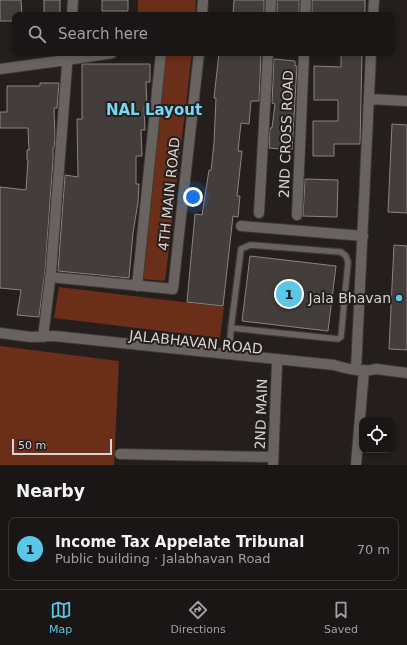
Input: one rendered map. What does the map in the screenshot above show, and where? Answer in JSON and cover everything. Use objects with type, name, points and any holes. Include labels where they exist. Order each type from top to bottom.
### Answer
[{"type":"street","points":[[72,12],[73,0]]},
{"type":"street","points":[[202,12],[203,0]]},
{"type":"street","points":[[270,12],[271,0]]},
{"type":"street","points":[[305,12],[306,0]]},
{"type":"street","points":[[373,12],[374,0]]},
{"type":"street","points":[[0,69],[78,56]]},
{"type":"street","points":[[50,277],[137,286],[161,56]]},
{"type":"street","name":"4TH MAIN ROAD","points":[[137,286],[173,289],[199,56]]},
{"type":"street","points":[[259,213],[268,56]]},
{"type":"street","name":"2ND CROSS ROAD","points":[[297,215],[304,56]]},
{"type":"street","points":[[356,465],[363,236],[371,56]]},
{"type":"street","points":[[43,337],[50,277],[67,57]]},
{"type":"street","points":[[369,99],[407,101]]},
{"type":"street","points":[[241,226],[363,236]]},
{"type":"street","name":"JALABHAVAN ROAD","points":[[0,328],[30,331],[54,342],[335,370],[376,369],[407,373]]},
{"type":"street","name":"JALABHAVAN ROAD","points":[[0,333],[43,337],[54,336],[334,365],[375,374],[407,378]]},
{"type":"street","name":"2ND MAIN","points":[[273,461],[277,364]]},
{"type":"street","points":[[120,454],[273,461]]},
{"type":"lane","points":[[229,355],[231,328],[241,249],[250,245],[341,252],[346,256],[348,262],[346,293],[341,337],[338,339],[231,328]]},
{"type":"shaded area","points":[[138,0],[196,0],[195,12],[138,12]]},
{"type":"shaded area","points":[[166,56],[192,56],[165,281],[143,279]]},
{"type":"shaded area","points":[[59,287],[224,307],[220,338],[54,318]]},
{"type":"shaded area","points":[[0,346],[119,361],[114,465],[0,465]]},
{"type":"building","points":[[0,0],[21,0],[22,12],[12,12],[12,21],[0,21]]},
{"type":"building","points":[[44,0],[60,0],[60,12],[44,12]]},
{"type":"building","points":[[102,0],[128,0],[128,11],[102,11]]},
{"type":"building","points":[[234,0],[264,0],[264,12],[233,12]]},
{"type":"building","points":[[277,0],[299,0],[299,12],[277,12]]},
{"type":"building","points":[[312,0],[365,0],[365,12],[312,12]]},
{"type":"building","points":[[219,56],[261,56],[259,101],[251,101],[249,124],[241,123],[238,151],[242,151],[237,196],[240,196],[238,217],[233,216],[223,306],[187,302],[195,214],[202,215],[209,170],[211,171],[216,98],[214,98]]},
{"type":"building","points":[[341,56],[362,56],[360,144],[334,144],[334,156],[313,156],[313,121],[338,121],[338,100],[314,100],[314,66],[341,67]]},
{"type":"building","points":[[274,59],[295,61],[295,66],[297,66],[292,150],[269,148],[270,128],[272,128],[275,104],[272,103]]},
{"type":"building","points":[[82,64],[150,64],[150,82],[146,82],[147,107],[144,107],[145,130],[141,130],[142,156],[136,156],[136,184],[139,184],[138,202],[133,233],[129,278],[58,271],[65,175],[78,177],[77,119],[82,119]]},
{"type":"building","points":[[40,83],[59,84],[57,108],[54,108],[55,139],[53,148],[45,271],[39,317],[17,315],[21,290],[0,288],[0,187],[26,190],[28,160],[27,150],[29,150],[28,128],[0,128],[0,112],[7,112],[7,86],[40,86]]},
{"type":"building","points":[[392,124],[407,125],[407,213],[388,212]]},
{"type":"building","points":[[305,179],[338,180],[337,217],[303,216]]},
{"type":"building","name":"Jala Bhavan","points":[[394,245],[407,246],[407,350],[389,349]]},
{"type":"building","points":[[250,256],[336,266],[328,331],[242,321]]},
{"type":"place","name":"Income Tax Appelate Tribunal","points":[[289,294]]},
{"type":"place","name":"Jala Bhavan","points":[[399,298]]},
{"type":"district","name":"NAL Layout","points":[[154,110]]}]
